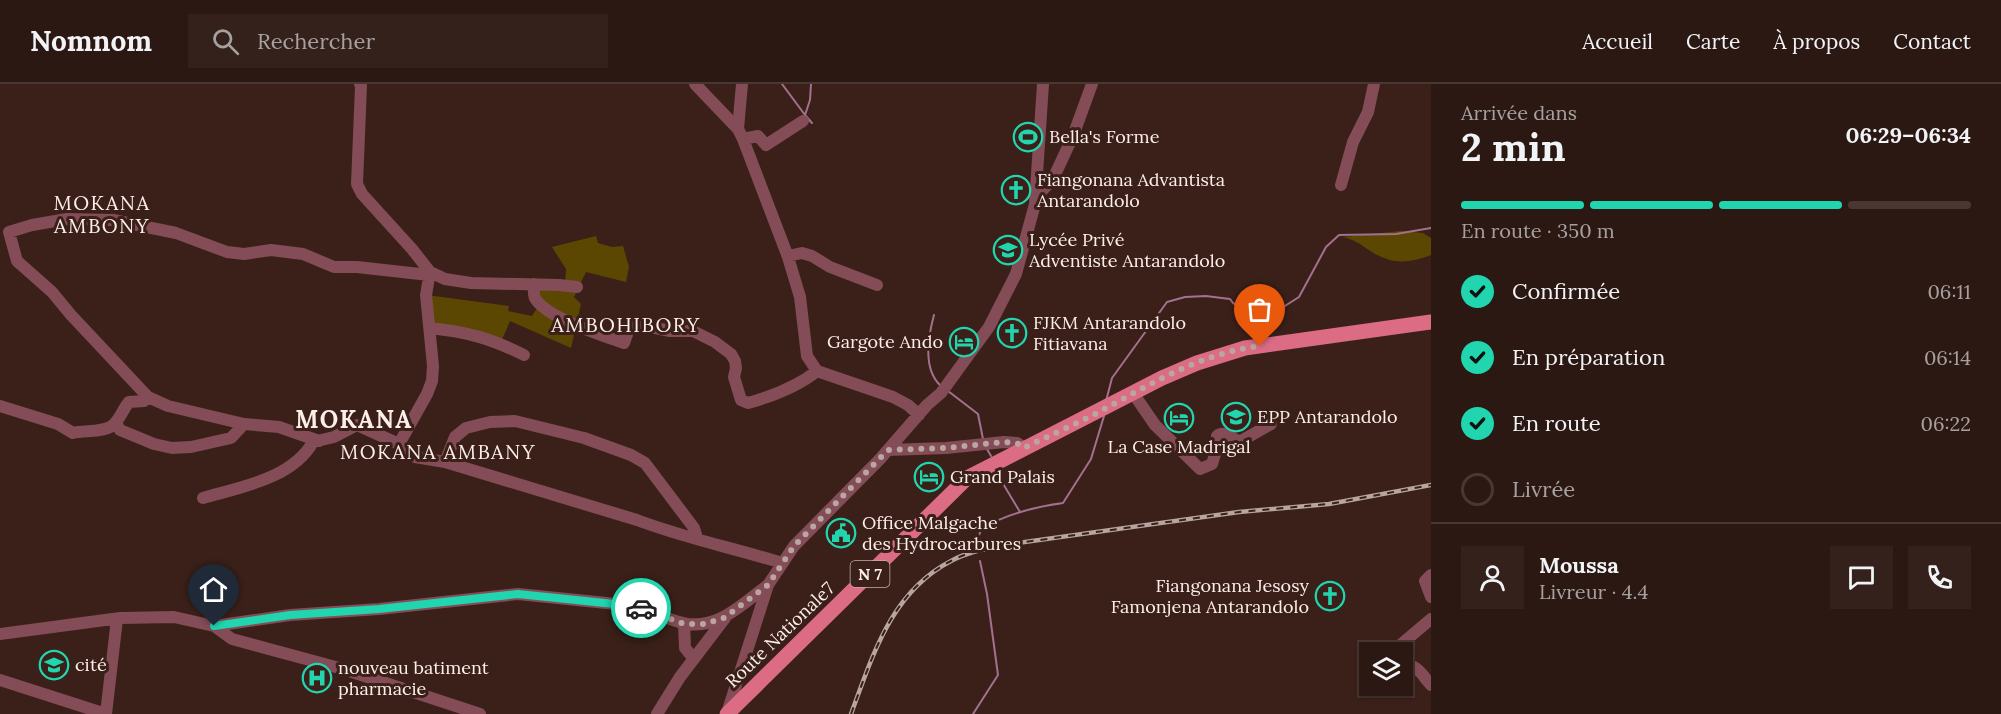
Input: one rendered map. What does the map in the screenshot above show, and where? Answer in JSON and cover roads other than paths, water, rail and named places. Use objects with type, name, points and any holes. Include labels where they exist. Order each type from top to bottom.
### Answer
[{"type":"main road","name":"N 7","points":[[1024,448],[1197,363],[1245,348],[1431,322]]},
{"type":"main road","name":"Route Nationale7","points":[[727,714],[967,478],[1024,448]]},
{"type":"street","points":[[360,84],[357,184],[362,194],[412,249],[429,273],[426,296],[433,366],[432,381],[399,444]]},
{"type":"street","points":[[695,84],[741,134],[789,259],[800,297],[807,356],[817,371],[892,397],[908,405],[920,415]]},
{"type":"street","points":[[741,134],[742,84]]},
{"type":"street","points":[[727,714],[768,585],[782,563],[794,546],[888,450],[944,388],[989,327],[1016,274],[1037,196],[1043,84]]},
{"type":"street","points":[[1037,196],[1053,179],[1073,136],[1092,84]]},
{"type":"street","points":[[1341,185],[1353,142],[1368,112],[1374,84]]},
{"type":"street","points":[[741,134],[758,136],[766,145],[803,121]]},
{"type":"street","points":[[319,441],[279,427],[244,424],[168,406],[148,397],[52,292],[17,261],[9,232],[32,225],[67,219],[113,220],[147,229],[176,233],[227,252],[244,254],[271,250],[303,254],[334,267],[429,273],[437,274],[445,279],[471,283],[577,287]]},
{"type":"street","points":[[789,259],[802,253],[812,256],[823,264],[877,285]]},
{"type":"street","points":[[534,284],[534,296],[542,307],[588,331],[624,343],[631,323],[670,331],[693,331],[715,342],[731,354],[735,361],[734,377],[741,400],[748,403],[804,381],[817,371]]},
{"type":"street","points":[[429,328],[461,331],[482,336],[524,355]]},
{"type":"street","points":[[1133,393],[1155,424],[1200,469],[1212,464],[1217,436],[1220,433],[1238,442],[1271,424]]},
{"type":"street","points":[[0,406],[58,424],[73,433],[106,430],[116,423],[121,411],[129,402],[144,401],[148,397]]},
{"type":"street","points":[[445,462],[455,437],[466,428],[490,422],[515,421],[584,438],[631,455],[645,463],[694,528],[697,538]]},
{"type":"street","points":[[116,423],[120,430],[154,444],[172,448],[190,447],[231,438],[244,424]]},
{"type":"street","points":[[202,498],[280,473],[300,460],[313,442],[334,437],[357,425],[399,444],[415,457],[445,462],[637,520],[662,530],[782,563]]},
{"type":"street","points":[[888,450],[946,448],[1004,442],[1017,443],[1024,448]]},
{"type":"street","points":[[1431,575],[1425,581],[1431,597]]},
{"type":"street","points":[[657,714],[680,676],[724,618],[768,585]]},
{"type":"street","points":[[0,634],[117,618],[174,617],[214,626],[290,615],[379,609],[518,594],[643,608],[684,624],[705,624],[724,618]]},
{"type":"street","points":[[0,680],[106,714],[117,618]]},
{"type":"street","points":[[1404,642],[1431,619]]},
{"type":"street","points":[[684,624],[686,648],[694,660]]},
{"type":"street","points":[[214,626],[232,639],[344,669],[480,714]]},
{"type":"street","points":[[1413,666],[1431,685]]},
{"type":"waterway","points":[[782,84],[805,115]]},
{"type":"waterway","points":[[811,84],[810,100],[805,115],[812,123]]},
{"type":"waterway","points":[[1106,401],[1112,378],[1167,302],[1185,297],[1206,296],[1230,299],[1245,309],[1277,311],[1299,297],[1326,247],[1339,235],[1396,234],[1431,228]]},
{"type":"waterway","points":[[934,315],[928,352],[931,371],[941,386]]},
{"type":"waterway","points":[[948,391],[978,414],[983,439]]},
{"type":"waterway","points":[[978,539],[981,529],[1000,519],[1031,509],[1063,503],[1091,459],[1104,416]]},
{"type":"waterway","points":[[987,449],[991,456]]},
{"type":"waterway","points":[[996,472],[1020,512]]},
{"type":"waterway","points":[[973,714],[998,675],[980,561]]},
{"type":"railway","points":[[851,714],[876,648],[899,607],[930,574],[964,555],[1004,545],[1239,512],[1329,504],[1431,485]]},
{"type":"place","name":"Bella's Forme","points":[[1028,137]]},
{"type":"place","name":"Fiangonana Advantista Antarandolo","points":[[1016,190]]},
{"type":"place","name":"Lycée Privé Adventiste Antarandolo","points":[[1008,250]]},
{"type":"place","name":"FJKM Antarandolo Fitiavana","points":[[1012,333]]},
{"type":"place","name":"Gargote Ando","points":[[964,342]]},
{"type":"place","name":"EPP Antarandolo","points":[[1236,417]]},
{"type":"place","name":"La Case Madrigal","points":[[1179,418]]},
{"type":"place","name":"Grand Palais","points":[[929,477]]},
{"type":"place","name":"Office Malgache des Hydrocarbures","points":[[841,533]]},
{"type":"place","name":"Fiangonana Jesosy Famonjena Antarandolo","points":[[1330,596]]},
{"type":"place","name":"cité","points":[[54,665]]},
{"type":"place","name":"nouveau batiment pharmacie","points":[[317,678]]},
{"type":"district","name":"MOKANA AMBONY","points":[[102,214]]},
{"type":"district","name":"AMBOHIBORY","points":[[626,325]]},
{"type":"district","name":"MOKANA","points":[[354,420]]},
{"type":"district","name":"MOKANA AMBANY","points":[[438,452]]}]
